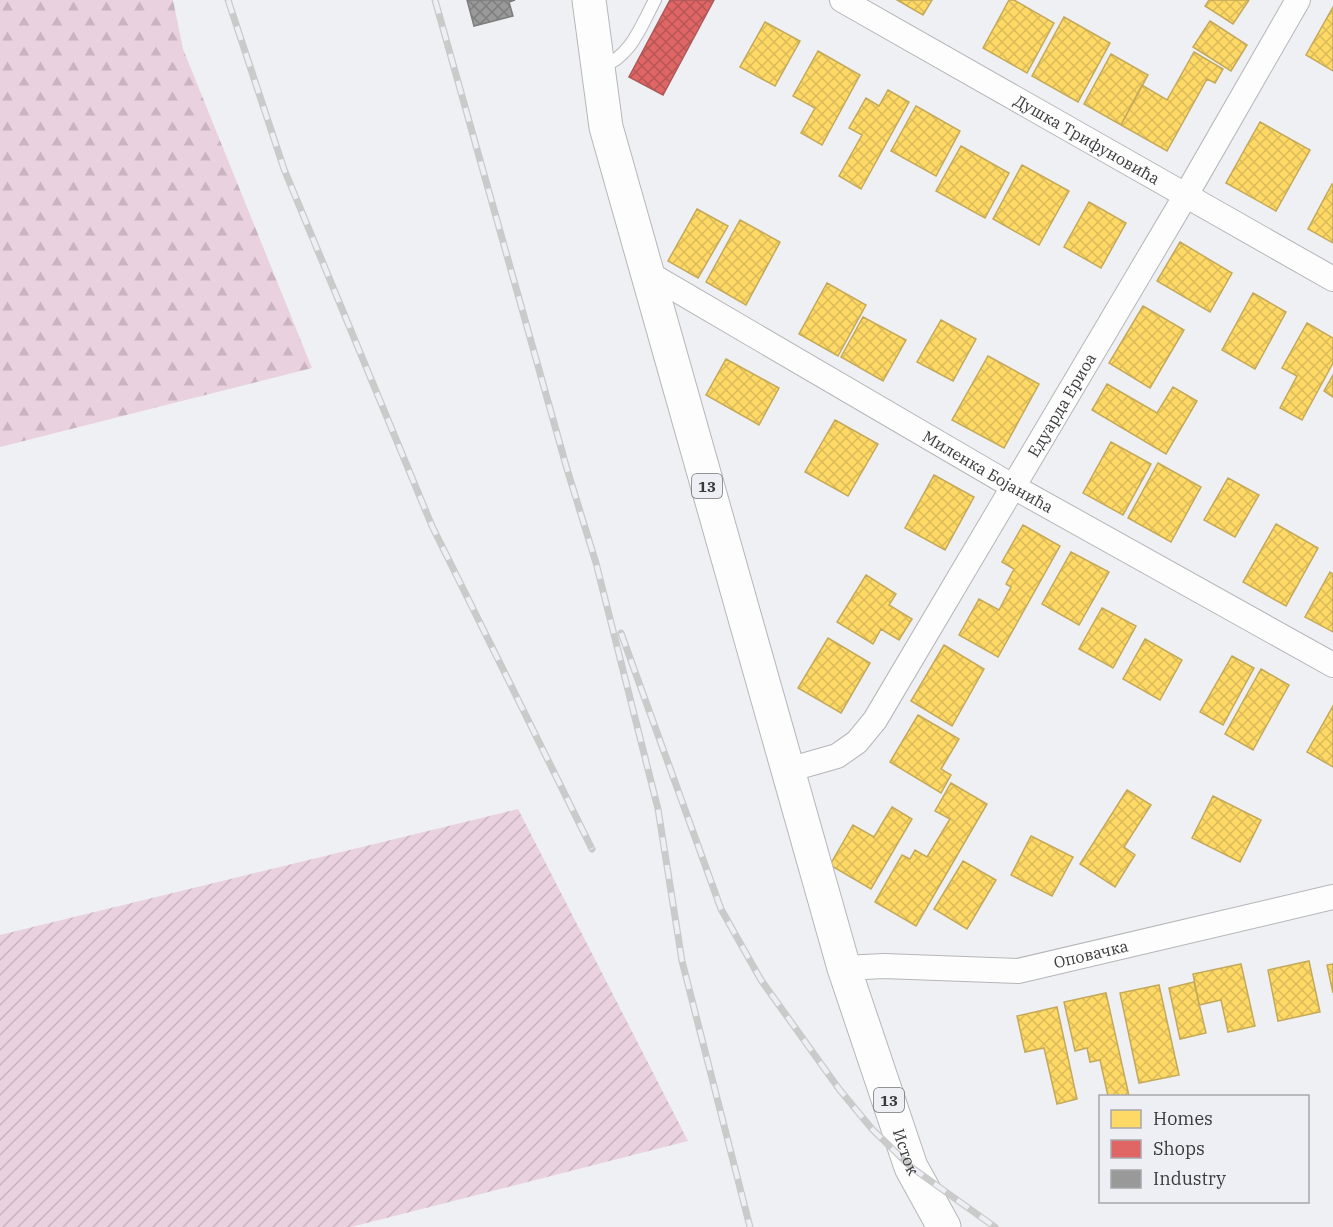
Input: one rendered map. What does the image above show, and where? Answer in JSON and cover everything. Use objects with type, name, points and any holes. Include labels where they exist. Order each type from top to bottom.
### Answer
[{"type":"main road","name":"13","points":[[589,0],[606,127],[844,968]]},
{"type":"main road","name":"Исток","points":[[844,968],[911,1167],[944,1227]]},
{"type":"street","name":"Душка Трифуновића","points":[[842,0],[1333,279]]},
{"type":"street","name":"Едуарда Ериоа","points":[[788,770],[837,756],[857,742],[875,720],[1186,195],[1298,0]]},
{"type":"street","name":"Миленка Бојанића","points":[[646,272],[1012,486],[1333,665]]},
{"type":"street","name":"Оповачка","points":[[844,968],[884,966],[1018,971],[1333,897]]},
{"type":"lane","points":[[597,69],[622,56],[631,46],[655,0]]},
{"type":"green space","points":[[0,0],[173,0],[183,49],[312,368],[0,447]]},
{"type":"green space","points":[[518,809],[688,1141],[351,1227],[0,1227],[0,935]]},
{"type":"building: Homes","points":[[897,0],[932,0],[923,15]]},
{"type":"building: Homes","points":[[1009,0],[1014,0],[1054,23],[1027,73],[983,48]]},
{"type":"building: Homes","points":[[1209,0],[1249,0],[1233,24],[1205,6]]},
{"type":"building: Homes","points":[[1333,7],[1333,71],[1306,55]]},
{"type":"building: Homes","points":[[1064,17],[1110,43],[1078,102],[1032,76]]},
{"type":"building: Homes","points":[[1210,21],[1247,45],[1231,71],[1193,47]]},
{"type":"building: Homes","points":[[765,22],[800,41],[775,86],[740,67]]},
{"type":"building: Homes","points":[[818,51],[860,75],[822,145],[801,133],[815,108],[793,96]]},
{"type":"building: Homes","points":[[1194,52],[1223,69],[1215,83],[1207,79],[1167,151],[1121,125],[1142,85],[1167,100]]},
{"type":"building: Homes","points":[[1111,54],[1148,75],[1121,125],[1084,104]]},
{"type":"building: Homes","points":[[888,90],[909,102],[861,189],[839,176],[862,135],[849,128],[866,98],[879,106]]},
{"type":"building: Homes","points":[[916,106],[960,131],[936,176],[891,151]]},
{"type":"building: Homes","points":[[1260,122],[1310,150],[1276,211],[1226,183]]},
{"type":"building: Homes","points":[[961,146],[1009,173],[985,218],[936,191]]},
{"type":"building: Homes","points":[[1022,165],[1069,191],[1039,245],[993,219]]},
{"type":"building: Homes","points":[[1333,185],[1333,243],[1308,229]]},
{"type":"building: Homes","points":[[1089,202],[1126,223],[1101,268],[1064,247]]},
{"type":"building: Homes","points":[[697,209],[728,226],[698,278],[668,261]]},
{"type":"building: Homes","points":[[740,220],[780,242],[746,305],[706,282]]},
{"type":"building: Homes","points":[[1180,242],[1232,273],[1210,312],[1157,281]]},
{"type":"building: Homes","points":[[827,283],[866,305],[838,356],[799,334]]},
{"type":"building: Homes","points":[[1253,293],[1286,312],[1255,369],[1222,350]]},
{"type":"building: Homes","points":[[1143,306],[1184,330],[1150,388],[1109,363]]},
{"type":"building: Homes","points":[[863,317],[906,340],[883,381],[841,357]]},
{"type":"building: Homes","points":[[941,320],[976,339],[953,381],[917,362]]},
{"type":"building: Homes","points":[[1307,323],[1333,338],[1333,363],[1302,420],[1280,408],[1297,376],[1282,368]]},
{"type":"building: Homes","points":[[988,356],[1039,384],[1004,448],[952,420]]},
{"type":"building: Homes","points":[[726,359],[779,388],[759,425],[706,395]]},
{"type":"building: Homes","points":[[1333,375],[1333,397],[1324,391]]},
{"type":"building: Homes","points":[[1107,384],[1157,413],[1173,387],[1197,401],[1166,454],[1092,410]]},
{"type":"building: Homes","points":[[835,420],[878,444],[848,496],[805,472]]},
{"type":"building: Homes","points":[[1111,442],[1151,464],[1123,515],[1083,493]]},
{"type":"building: Homes","points":[[1158,463],[1201,487],[1171,542],[1128,518]]},
{"type":"building: Homes","points":[[934,475],[974,497],[945,550],[905,528]]},
{"type":"building: Homes","points":[[1228,478],[1259,495],[1235,537],[1204,520]]},
{"type":"building: Homes","points":[[1276,524],[1318,548],[1286,606],[1243,582]]},
{"type":"building: Homes","points":[[1023,525],[1060,546],[998,657],[959,635],[979,599],[999,610],[1011,587],[1006,584],[1014,569],[1002,562]]},
{"type":"building: Homes","points":[[1071,552],[1109,572],[1079,625],[1042,604]]},
{"type":"building: Homes","points":[[1330,572],[1333,574],[1333,632],[1305,617]]},
{"type":"building: Homes","points":[[866,575],[896,594],[889,605],[912,619],[899,640],[881,629],[873,644],[837,622]]},
{"type":"building: Homes","points":[[1102,608],[1136,626],[1113,668],[1079,649]]},
{"type":"building: Homes","points":[[828,638],[870,663],[841,713],[798,688]]},
{"type":"building: Homes","points":[[1145,639],[1182,660],[1160,700],[1123,679]]},
{"type":"building: Homes","points":[[944,645],[984,669],[952,726],[911,701]]},
{"type":"building: Homes","points":[[1232,656],[1254,668],[1223,725],[1200,712]]},
{"type":"building: Homes","points":[[1261,669],[1289,685],[1253,750],[1225,734]]},
{"type":"building: Homes","points":[[1333,706],[1333,767],[1307,752]]},
{"type":"building: Homes","points":[[918,715],[959,739],[941,769],[951,775],[941,793],[890,762]]},
{"type":"building: Homes","points":[[951,783],[987,804],[916,926],[875,902],[902,855],[910,859],[915,850],[927,857],[950,819],[935,811]]},
{"type":"building: Homes","points":[[1127,790],[1151,805],[1124,847],[1135,855],[1115,887],[1080,864]]},
{"type":"building: Homes","points":[[1213,796],[1261,820],[1240,862],[1192,838]]},
{"type":"building: Homes","points":[[892,807],[912,819],[871,889],[830,865],[853,825],[874,837]]},
{"type":"building: Homes","points":[[1031,836],[1073,857],[1052,896],[1011,875]]},
{"type":"building: Homes","points":[[963,861],[996,880],[967,929],[934,909]]},
{"type":"building: Homes","points":[[1309,961],[1320,1012],[1278,1021],[1268,970]]},
{"type":"building: Homes","points":[[1241,964],[1255,1026],[1228,1032],[1221,1000],[1199,1005],[1193,974]]},
{"type":"building: Homes","points":[[1333,964],[1333,993],[1327,965]]},
{"type":"building: Homes","points":[[1194,982],[1206,1033],[1180,1039],[1169,988]]},
{"type":"building: Homes","points":[[1159,985],[1179,1075],[1139,1083],[1120,993]]},
{"type":"building: Homes","points":[[1106,993],[1129,1095],[1108,1095],[1100,1060],[1090,1062],[1087,1048],[1075,1051],[1064,1002]]},
{"type":"building: Homes","points":[[1057,1007],[1077,1099],[1057,1104],[1044,1048],[1025,1052],[1017,1016]]},
{"type":"building: Shops","points":[[670,0],[714,0],[663,95],[629,77]]},
{"type":"building: Industry","points":[[467,0],[515,0],[509,2],[513,16],[474,26]]},
{"type":"railway","points":[[228,0],[284,169],[432,526],[592,849]]},
{"type":"railway","points":[[435,0],[567,469],[596,563],[658,809],[682,961],[750,1227]]},
{"type":"railway","points":[[621,633],[721,909],[761,980],[839,1089],[872,1129],[911,1167],[995,1227]]}]
